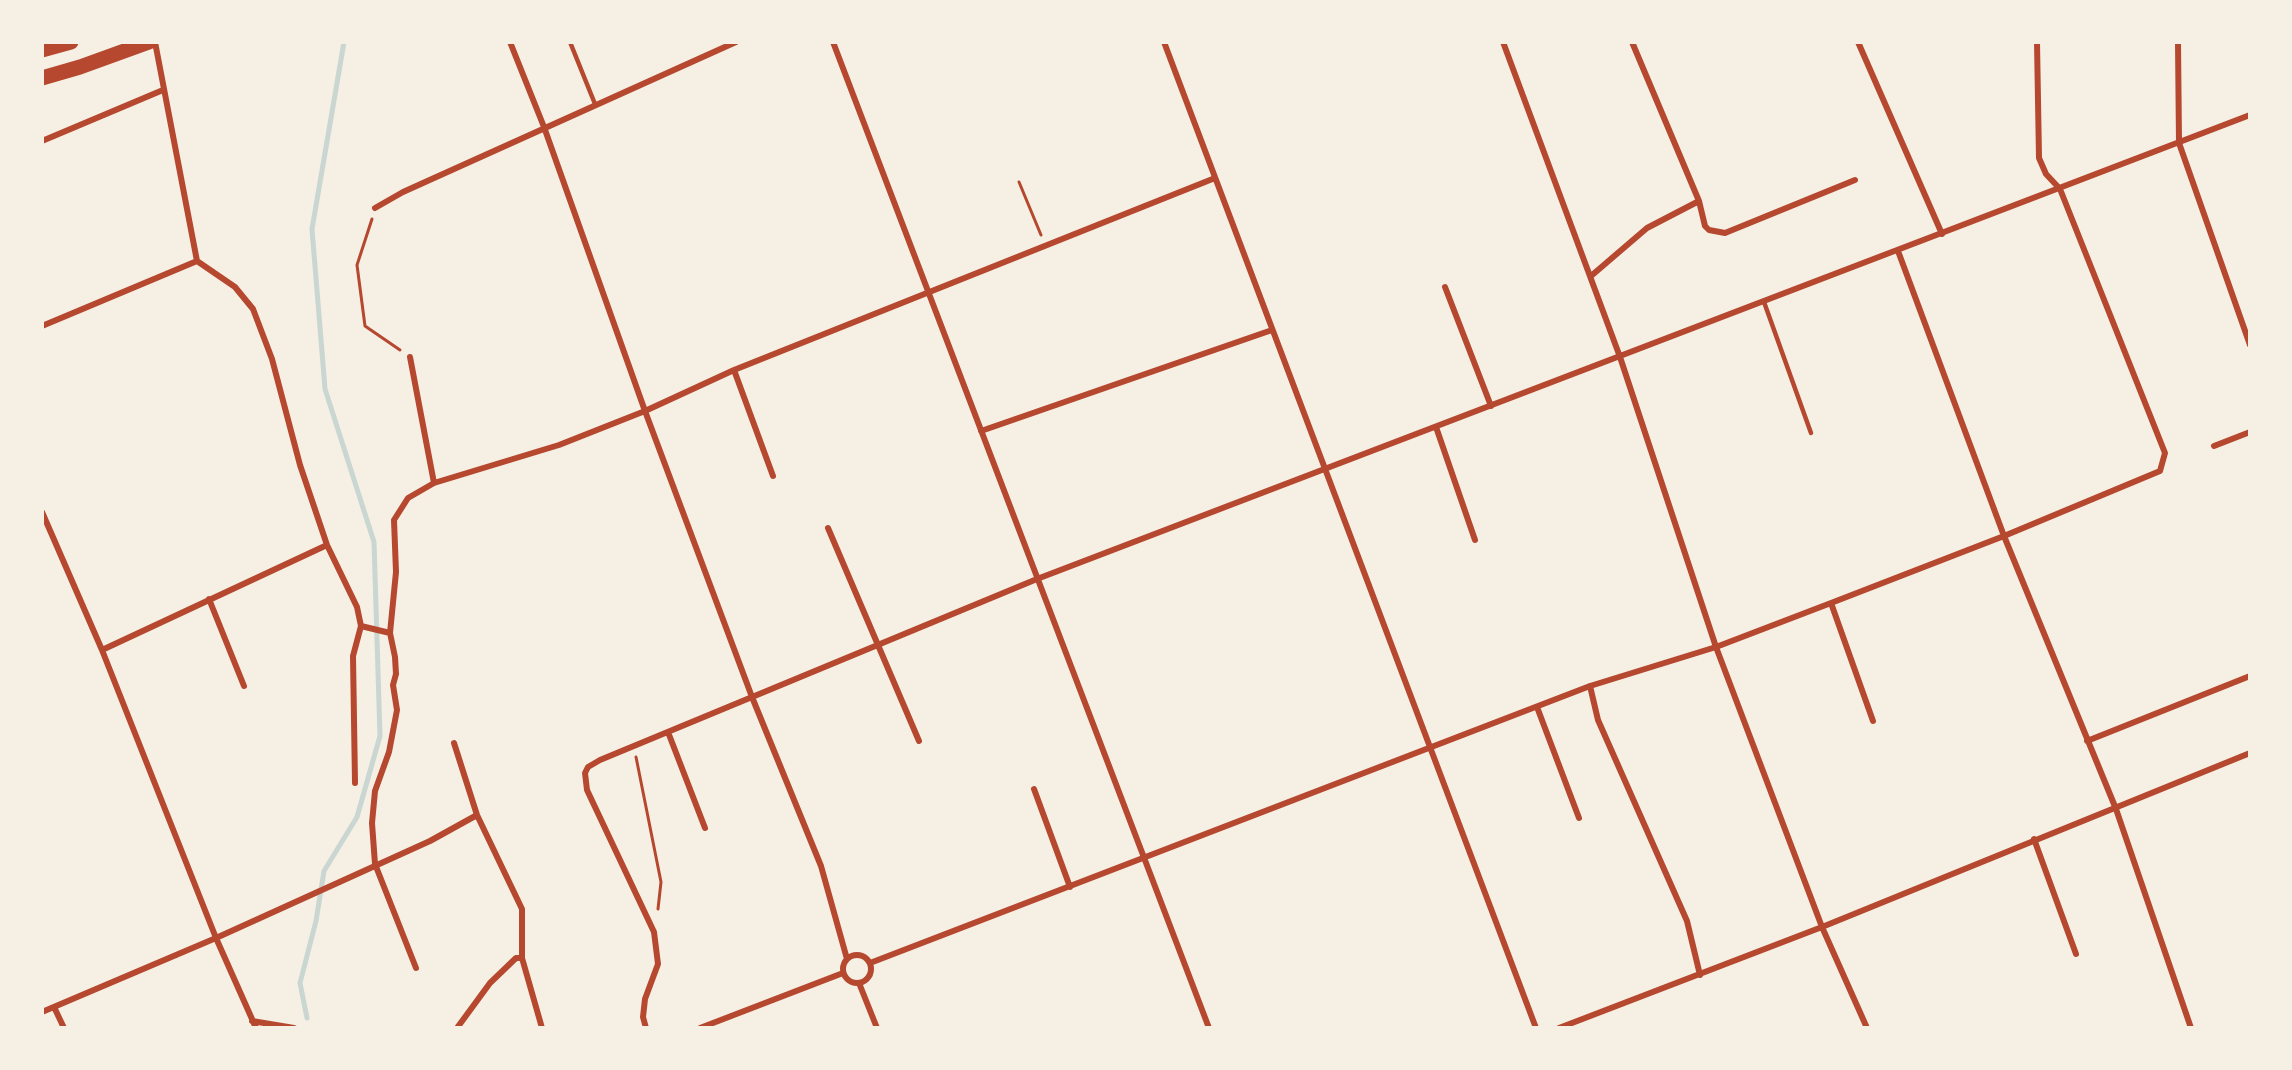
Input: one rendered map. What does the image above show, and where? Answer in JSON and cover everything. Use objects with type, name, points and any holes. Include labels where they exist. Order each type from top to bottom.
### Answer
[{"type":"main road","points":[[42,50],[71,42]]},
{"type":"main road","points":[[42,78],[80,68],[149,42]]},
{"type":"street","points":[[155,42],[197,261],[235,287],[253,309],[272,359],[300,465],[327,545],[346,582],[361,626],[353,656],[355,783]]},
{"type":"street","points":[[510,42],[544,127],[645,411],[752,697],[821,866],[847,959],[843,973]]},
{"type":"street","points":[[375,208],[403,192],[544,127],[736,42]]},
{"type":"street","points":[[833,42],[1209,1028]]},
{"type":"street","points":[[1164,42],[1536,1028]]},
{"type":"street","points":[[1503,42],[1620,357],[1716,647],[1822,927],[1867,1028]]},
{"type":"street","points":[[1632,42],[1699,201],[1705,226],[1717,233],[1725,233],[1855,180]]},
{"type":"street","points":[[1858,42],[1942,234]]},
{"type":"street","points":[[870,963],[1590,686],[1716,647],[2004,536],[2160,471],[2165,453],[2060,189],[2046,174],[2039,158],[2037,42]]},
{"type":"street","points":[[2178,42],[2180,143],[2250,345]]},
{"type":"street","points":[[42,141],[163,90]]},
{"type":"street","points":[[646,1028],[643,1017],[645,999],[658,964],[654,932],[587,790],[585,773],[588,767],[600,760],[1036,579],[2250,115]]},
{"type":"street","points":[[416,968],[375,864],[372,824],[375,791],[389,752],[398,710],[393,685],[396,674],[395,657],[390,633],[396,572],[394,520],[408,498],[434,483],[559,445],[645,411],[734,370],[1215,178]]},
{"type":"street","points":[[1591,276],[1647,228],[1699,201]]},
{"type":"street","points":[[1898,251],[2004,536],[2116,809],[2191,1028]]},
{"type":"street","points":[[42,326],[197,261]]},
{"type":"street","points":[[1444,287],[1491,406]]},
{"type":"street","points":[[981,431],[1272,330]]},
{"type":"street","points":[[410,357],[434,483]]},
{"type":"street","points":[[734,370],[773,476]]},
{"type":"street","points":[[1436,427],[1475,540]]},
{"type":"street","points":[[2214,446],[2250,432]]},
{"type":"street","points":[[42,512],[102,650],[216,938],[256,1028]]},
{"type":"street","points":[[828,528],[876,646],[919,741]]},
{"type":"street","points":[[102,650],[327,545]]},
{"type":"street","points":[[208,599],[244,686]]},
{"type":"street","points":[[1831,603],[1873,721]]},
{"type":"street","points":[[361,626],[390,633]]},
{"type":"street","points":[[2087,741],[2250,676]]},
{"type":"street","points":[[1590,686],[1598,720],[1687,921],[1700,975]]},
{"type":"street","points":[[1537,706],[1580,818]]},
{"type":"street","points":[[668,732],[705,828]]},
{"type":"street","points":[[454,743],[477,815],[522,909],[522,958],[543,1028]]},
{"type":"street","points":[[1559,1028],[1822,927],[2250,753]]},
{"type":"street","points":[[1034,789],[1070,887]]},
{"type":"street","points":[[42,1012],[216,938],[430,841],[477,815]]},
{"type":"street","points":[[2034,839],[2076,954]]},
{"type":"street","points":[[847,959],[860,955],[870,963]]},
{"type":"street","points":[[457,1028],[490,983],[516,958],[522,958]]},
{"type":"street","points":[[843,973],[849,981],[860,983],[870,976],[870,963]]},
{"type":"street","points":[[700,1028],[843,973]]},
{"type":"street","points":[[860,983],[877,1028]]},
{"type":"street","points":[[54,1006],[64,1028]]},
{"type":"street","points":[[252,1020],[294,1028]]},
{"type":"lane","points":[[570,42],[596,104]]},
{"type":"lane","points":[[1764,302],[1811,433]]},
{"type":"path","points":[[1019,182],[1045,245]]},
{"type":"path","points":[[375,208],[357,265],[365,326],[410,357]]},
{"type":"path","points":[[634,746],[662,882],[654,932]]},
{"type":"waterway","points":[[307,1018],[300,983],[316,921],[324,871],[357,817],[380,736],[374,542],[325,389],[312,229],[344,42]]}]
